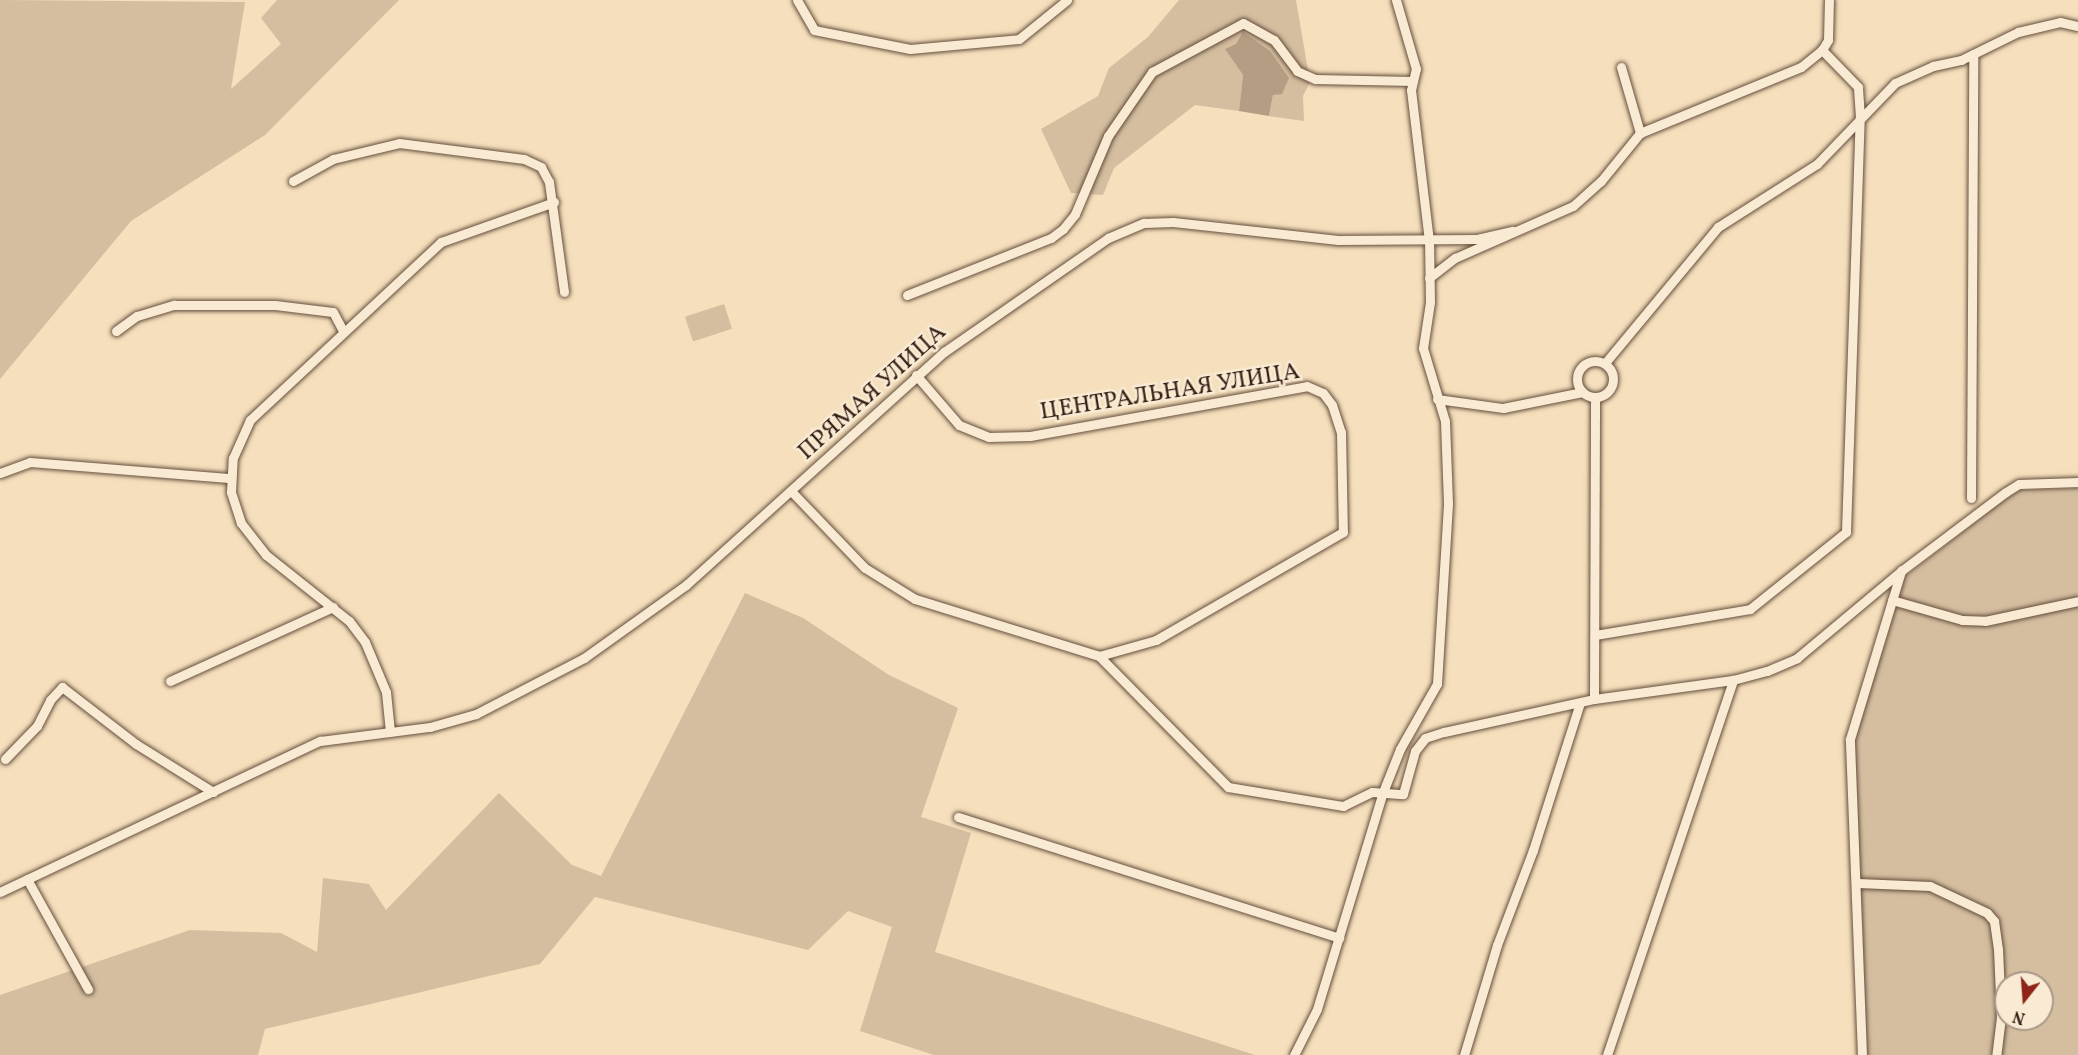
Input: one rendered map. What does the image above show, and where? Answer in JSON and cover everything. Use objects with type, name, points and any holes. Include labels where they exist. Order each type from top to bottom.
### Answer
[{"type":"street","points":[[797,0],[814,30],[910,49],[1018,39],[1067,0]]},
{"type":"street","points":[[1294,1055],[1317,1009],[1383,792],[1400,749],[1437,684],[1448,503],[1445,421],[1423,348],[1429,278],[1429,241],[1413,81],[1416,69],[1396,0]]},
{"type":"street","points":[[1429,278],[1455,258],[1513,231],[1546,220],[1573,206],[1601,181],[1640,133],[1766,84],[1800,67],[1822,50],[1828,40],[1829,0]]},
{"type":"street","points":[[1605,363],[1718,227],[1817,164],[1895,83],[1933,66],[1973,54],[2018,32],[2060,22],[2078,26]]},
{"type":"street","points":[[907,295],[1051,238],[1075,214],[1108,136],[1152,72],[1243,23],[1274,40],[1297,71],[1315,79],[1413,81]]},
{"type":"street","points":[[1595,635],[1749,609],[1846,532],[1860,117],[1858,87],[1822,50]]},
{"type":"street","points":[[1971,498],[1973,54]]},
{"type":"street","points":[[1621,67],[1640,133]]},
{"type":"street","points":[[293,181],[333,159],[399,142],[524,159],[541,167],[554,202],[564,292]]},
{"type":"street","points":[[390,732],[386,692],[378,666],[365,642],[333,608],[283,571],[249,537],[235,507],[231,478],[233,458],[250,420],[441,242],[554,202]]},
{"type":"street","name":"ПРЯМАЯ УЛИЦА","points":[[0,892],[320,741],[430,727],[476,714],[584,658],[687,585],[792,492],[916,375],[1072,259],[1108,238],[1144,223],[1173,222],[1338,240],[1478,239],[1513,231]]},
{"type":"street","points":[[116,331],[137,316],[174,305],[252,305],[333,312],[343,331]]},
{"type":"street","points":[[1437,399],[1503,408],[1582,392],[1595,397],[1606,393],[1612,384],[1612,372],[1605,363],[1593,361],[1579,370],[1577,381],[1582,392]]},
{"type":"street","name":"ЦЕНТРАЛЬНАЯ УЛИЦА","points":[[916,375],[959,425],[989,437],[1030,436],[1307,386],[1323,393],[1332,405],[1341,432],[1343,532],[1156,639],[1099,656]]},
{"type":"street","points":[[1594,699],[1595,397]]},
{"type":"street","points":[[0,473],[30,462],[231,478]]},
{"type":"street","points":[[792,492],[865,568],[915,599],[1099,656],[1228,788],[1343,806],[1372,792],[1403,794],[1415,751],[1425,738],[1507,716],[1594,699],[1733,680],[1797,658],[1901,571],[2019,484],[2078,482]]},
{"type":"street","points":[[1861,1054],[1858,883],[1850,739],[1901,571]]},
{"type":"street","points":[[1892,600],[1962,620],[1984,621],[2078,601]]},
{"type":"street","points":[[170,681],[333,608]]},
{"type":"street","points":[[1606,1055],[1733,680]]},
{"type":"street","points":[[5,759],[37,726],[50,700],[62,687],[136,744],[213,792]]},
{"type":"street","points":[[1464,1055],[1497,945],[1533,850],[1580,703]]},
{"type":"street","points":[[958,817],[1339,938]]},
{"type":"street","points":[[27,879],[88,989]]},
{"type":"street","points":[[1858,883],[1930,886],[1987,912],[1994,921],[1998,949],[2001,1017],[1996,1055]]},
{"type":"shaded area","points":[[0,0],[245,2],[231,89],[281,44],[261,18],[277,0],[399,0],[265,135],[131,221],[0,379]]},
{"type":"shaded area","points":[[1179,0],[1296,0],[1310,82],[1303,96],[1304,121],[1269,116],[1273,95],[1234,62],[1243,75],[1239,111],[1195,105],[1114,168],[1103,195],[1071,193],[1041,129],[1098,96],[1109,68],[1148,37]]},
{"type":"shaded area","points":[[1243,32],[1270,51],[1289,78],[1282,94],[1273,95],[1269,116],[1239,111],[1243,75],[1225,49],[1236,44]]},
{"type":"shaded area","points":[[724,304],[732,329],[693,341],[685,317]]},
{"type":"shaded area","points":[[2078,488],[2078,1055],[1858,1055],[1850,743],[1902,579],[2017,490]]},
{"type":"shaded area","points":[[745,593],[803,618],[889,675],[958,708],[921,817],[971,833],[935,952],[1255,1055],[934,1055],[860,1031],[892,927],[848,911],[808,950],[595,897],[540,964],[265,1029],[258,1055],[0,1055],[0,995],[190,930],[281,933],[317,952],[323,878],[369,884],[386,910],[499,793],[572,865],[601,876]]}]
